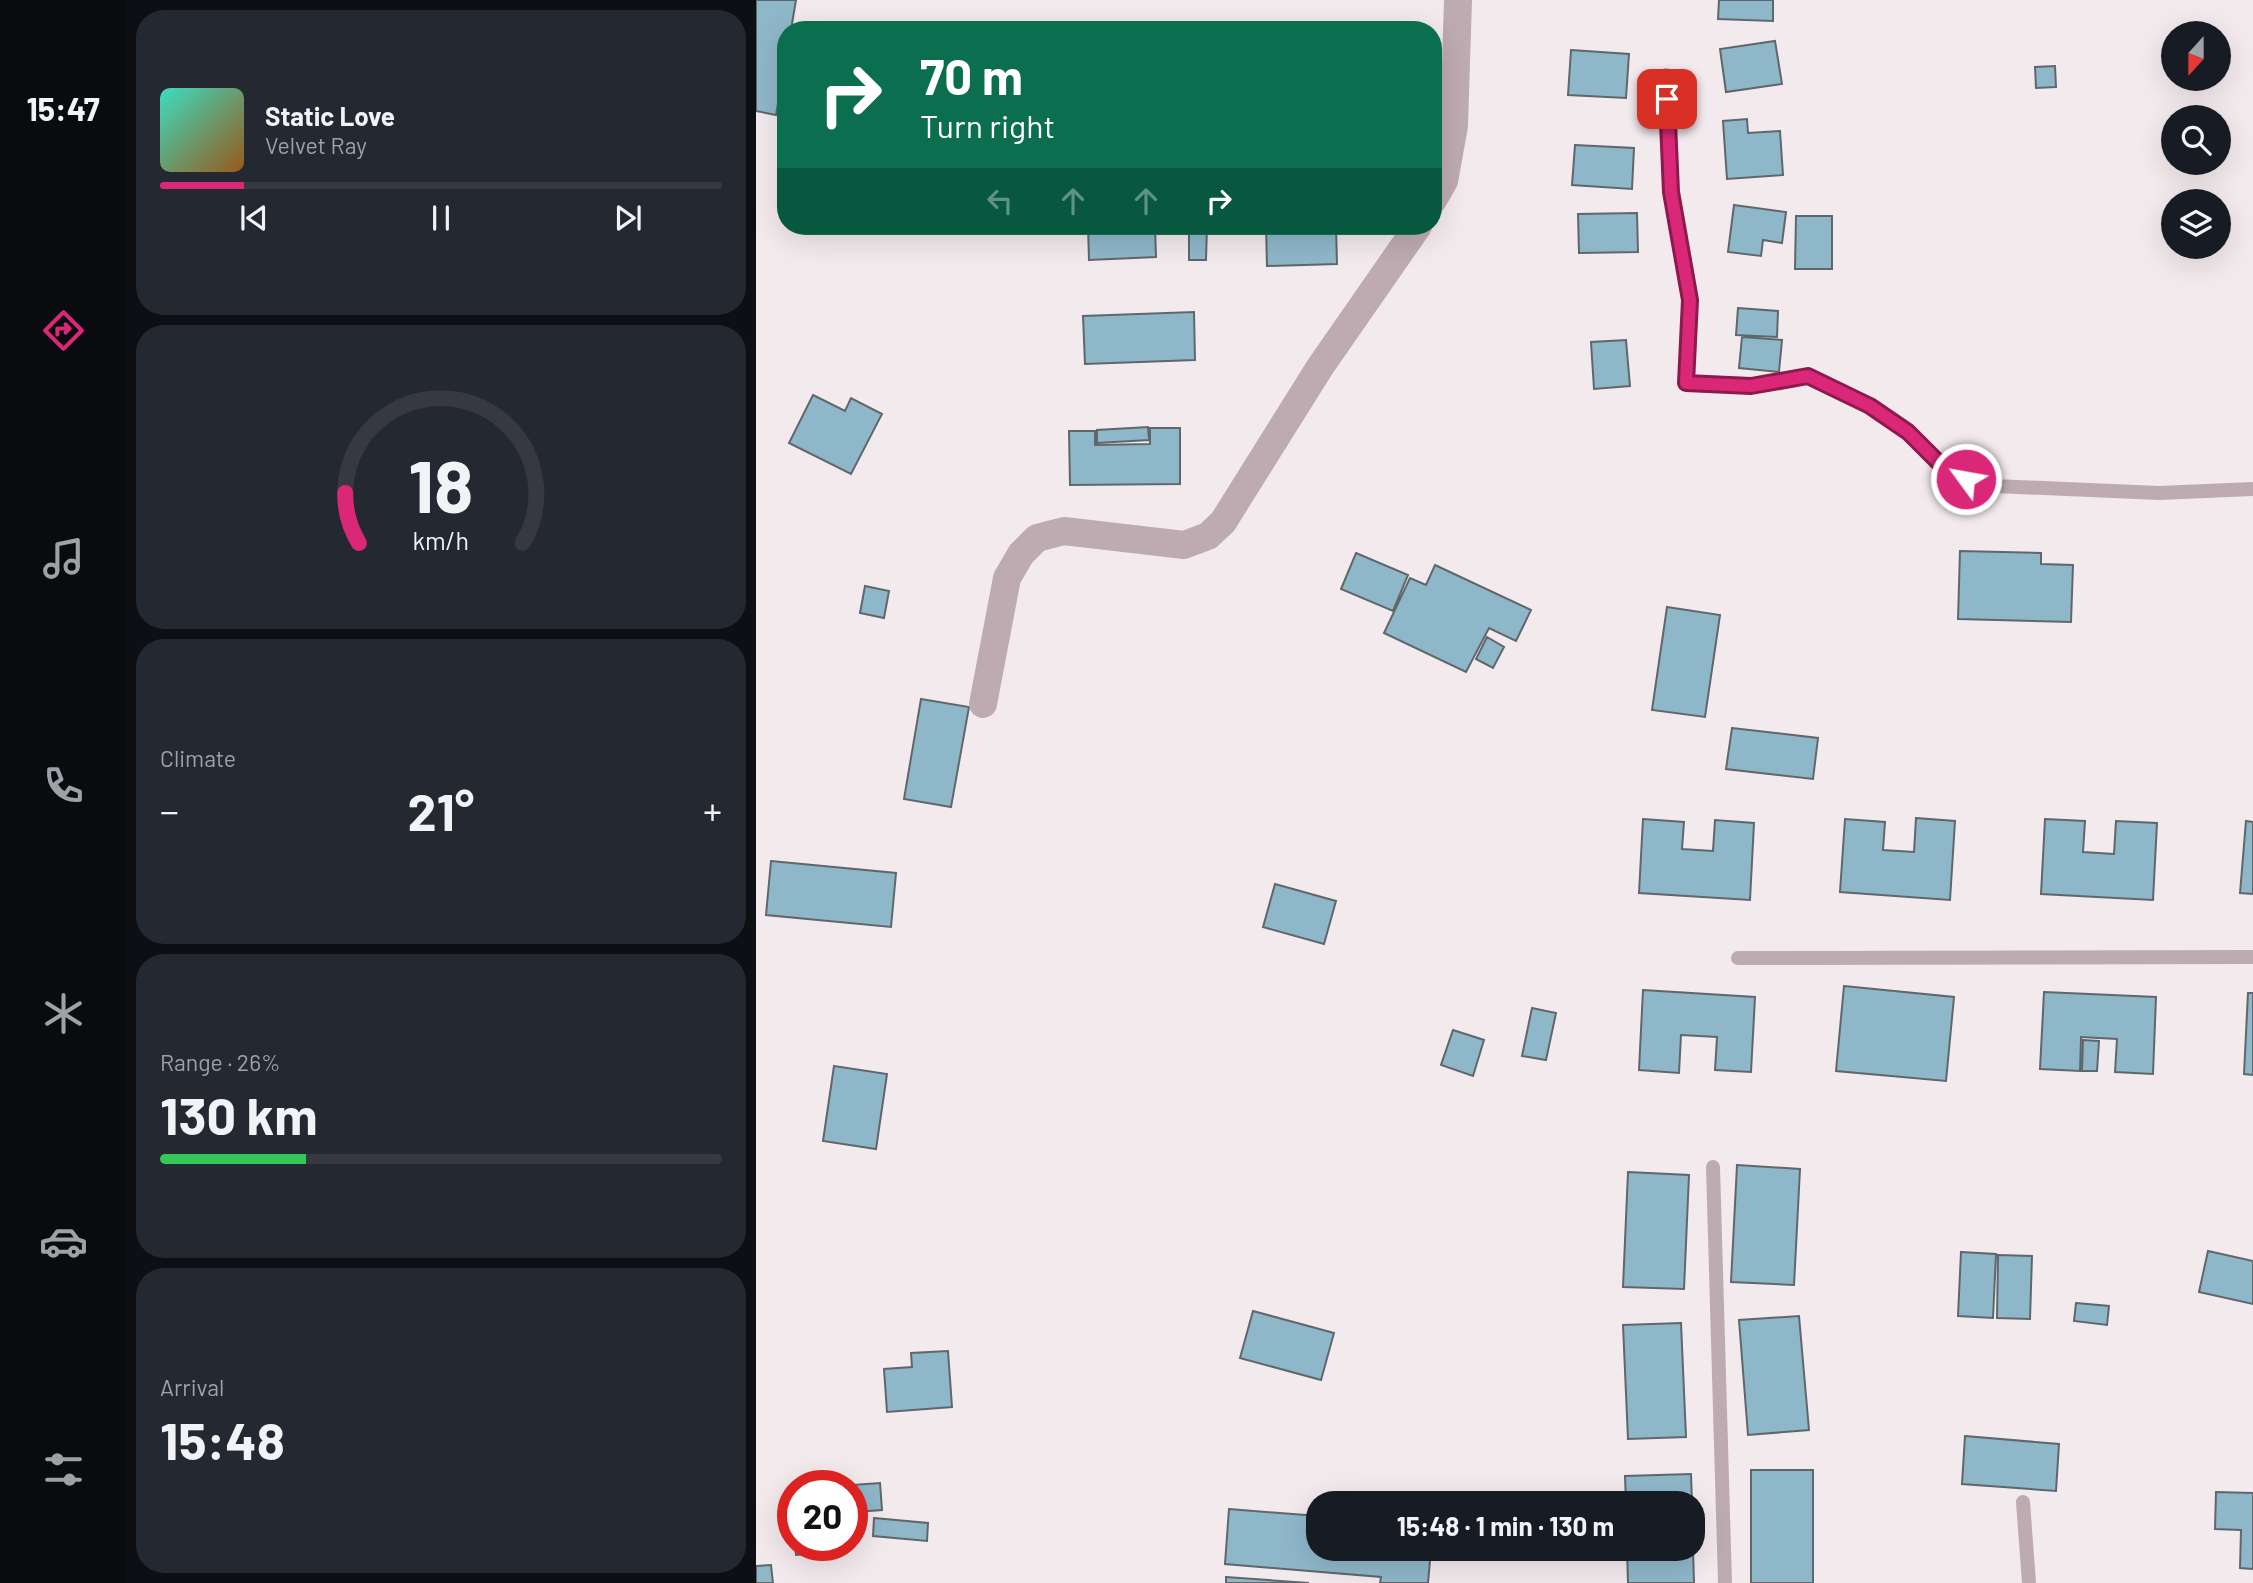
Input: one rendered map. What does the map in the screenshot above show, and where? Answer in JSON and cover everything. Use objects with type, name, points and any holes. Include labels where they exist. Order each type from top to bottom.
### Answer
[{"type":"street","points":[[1442,184],[1454,126],[1458,0]]},
{"type":"street","points":[[983,704],[1007,578],[1021,554],[1037,538],[1064,531],[1184,545],[1208,536],[1223,522],[1320,367],[1412,235]]},
{"type":"lane","points":[[1667,75],[1671,192],[1690,300],[1686,383],[1751,386],[1808,376],[1881,413],[1908,432],[1944,468],[1966,479],[1994,485],[2159,493],[2253,489]]},
{"type":"lane","points":[[1738,958],[2253,957]]},
{"type":"lane","points":[[1713,1167],[1725,1583]]},
{"type":"lane","points":[[2023,1502],[2029,1583]]},
{"type":"building","points":[[756,0],[796,0],[792,21],[777,21],[776,115],[756,111]]},
{"type":"building","points":[[1719,0],[1773,0],[1773,21],[1718,19]]},
{"type":"building","points":[[1775,41],[1782,84],[1726,92],[1720,49]]},
{"type":"building","points":[[1571,50],[1629,54],[1626,98],[1568,95]]},
{"type":"building","points":[[2055,66],[2056,87],[2036,88],[2035,67]]},
{"type":"building","points":[[1747,119],[1748,133],[1780,131],[1783,175],[1727,179],[1723,121]]},
{"type":"building","points":[[1575,145],[1634,148],[1632,189],[1572,185]]},
{"type":"building","points":[[1734,205],[1786,212],[1782,243],[1763,240],[1761,256],[1728,252]]},
{"type":"building","points":[[1637,213],[1638,252],[1579,253],[1578,214]]},
{"type":"building","points":[[1796,216],[1832,216],[1832,269],[1795,269]]},
{"type":"building","points":[[1088,235],[1155,235],[1156,257],[1089,260]]},
{"type":"building","points":[[1189,235],[1207,235],[1206,260],[1189,260]]},
{"type":"building","points":[[1266,235],[1336,235],[1337,264],[1267,266]]},
{"type":"building","points":[[1738,308],[1778,311],[1777,337],[1736,335]]},
{"type":"building","points":[[1194,312],[1195,360],[1085,364],[1083,316]]},
{"type":"building","points":[[1742,337],[1782,340],[1779,372],[1739,368]]},
{"type":"building","points":[[1626,340],[1630,386],[1594,389],[1591,342]]},
{"type":"building","points":[[813,395],[845,411],[851,398],[882,414],[851,474],[789,443]]},
{"type":"building","points":[[1148,427],[1149,440],[1097,443],[1097,430]]},
{"type":"building","points":[[1150,428],[1180,428],[1180,484],[1070,485],[1069,431],[1095,431],[1095,445],[1150,444]]},
{"type":"building","points":[[1960,551],[2041,553],[2041,564],[2073,565],[2071,622],[1958,619]]},
{"type":"building","points":[[1356,553],[1408,575],[1393,611],[1341,589]]},
{"type":"building","points":[[1435,565],[1531,610],[1516,641],[1489,628],[1466,672],[1384,633],[1410,578],[1426,585]]},
{"type":"building","points":[[865,586],[889,591],[884,618],[860,613]]},
{"type":"building","points":[[1667,607],[1720,615],[1705,717],[1652,710]]},
{"type":"building","points":[[1487,637],[1504,647],[1493,668],[1476,659]]},
{"type":"building","points":[[921,699],[969,707],[951,807],[904,799]]},
{"type":"building","points":[[1732,728],[1818,738],[1813,779],[1726,769]]},
{"type":"building","points":[[1916,818],[1955,821],[1950,900],[1840,892],[1845,819],[1885,822],[1883,850],[1914,852]]},
{"type":"building","points":[[1643,819],[1684,822],[1682,849],[1713,851],[1715,820],[1754,823],[1750,900],[1639,893]]},
{"type":"building","points":[[2045,819],[2085,821],[2083,852],[2114,854],[2116,821],[2157,823],[2153,900],[2041,894]]},
{"type":"building","points":[[2246,821],[2253,822],[2253,894],[2240,893]]},
{"type":"building","points":[[771,861],[896,873],[891,927],[766,915]]},
{"type":"building","points":[[1275,884],[1336,901],[1324,944],[1263,927]]},
{"type":"building","points":[[1844,986],[1954,997],[1946,1081],[1836,1071]]},
{"type":"building","points":[[1643,990],[1755,997],[1751,1072],[1715,1070],[1717,1037],[1681,1035],[1679,1073],[1639,1070]]},
{"type":"building","points":[[2044,992],[2156,997],[2153,1074],[2115,1072],[2117,1039],[2081,1037],[2080,1071],[2040,1069]]},
{"type":"building","points":[[2248,993],[2253,993],[2253,1075],[2244,1074]]},
{"type":"building","points":[[1532,1008],[1556,1013],[1546,1060],[1522,1056]]},
{"type":"building","points":[[1453,1030],[1484,1040],[1473,1076],[1441,1065]]},
{"type":"building","points":[[2083,1040],[2099,1041],[2097,1071],[2082,1071]]},
{"type":"building","points":[[834,1066],[887,1074],[876,1149],[823,1141]]},
{"type":"building","points":[[1737,1165],[1800,1169],[1794,1285],[1731,1282]]},
{"type":"building","points":[[1628,1172],[1689,1175],[1684,1289],[1623,1287]]},
{"type":"building","points":[[2208,1251],[2253,1261],[2253,1304],[2199,1292]]},
{"type":"building","points":[[1961,1252],[1996,1254],[1993,1318],[1958,1316]]},
{"type":"building","points":[[1998,1255],[2032,1256],[2030,1319],[1997,1318]]},
{"type":"building","points":[[2076,1303],[2109,1306],[2107,1325],[2074,1321]]},
{"type":"building","points":[[1253,1311],[1334,1333],[1321,1380],[1240,1358]]},
{"type":"building","points":[[1799,1316],[1809,1430],[1748,1435],[1739,1320]]},
{"type":"building","points":[[1681,1323],[1686,1437],[1628,1439],[1623,1325]]},
{"type":"building","points":[[948,1351],[952,1407],[887,1412],[884,1369],[912,1367],[911,1353]]},
{"type":"building","points":[[1965,1436],[2059,1444],[2056,1491],[1962,1484]]},
{"type":"building","points":[[1751,1470],[1813,1470],[1813,1583],[1751,1583]]},
{"type":"building","points":[[1691,1474],[1692,1491],[1626,1491],[1625,1476]]},
{"type":"building","points":[[880,1483],[882,1510],[868,1511],[868,1484]]},
{"type":"building","points":[[2216,1492],[2253,1493],[2253,1569],[2240,1568],[2241,1530],[2215,1529]]},
{"type":"building","points":[[1229,1509],[1306,1515],[1306,1561],[1430,1561],[1428,1583],[1380,1583],[1381,1577],[1225,1564]]},
{"type":"building","points":[[874,1518],[928,1523],[927,1541],[873,1536]]},
{"type":"building","points":[[1627,1561],[1693,1561],[1694,1583],[1628,1583]]},
{"type":"building","points":[[771,1565],[773,1583],[756,1583],[756,1566]]},
{"type":"building","points":[[1226,1577],[1309,1583],[1226,1583]]},
{"type":"route","points":[[1667,99],[1671,192],[1690,300],[1686,383],[1751,386],[1808,376],[1870,406],[1908,432],[1944,468],[1966,479]]}]
